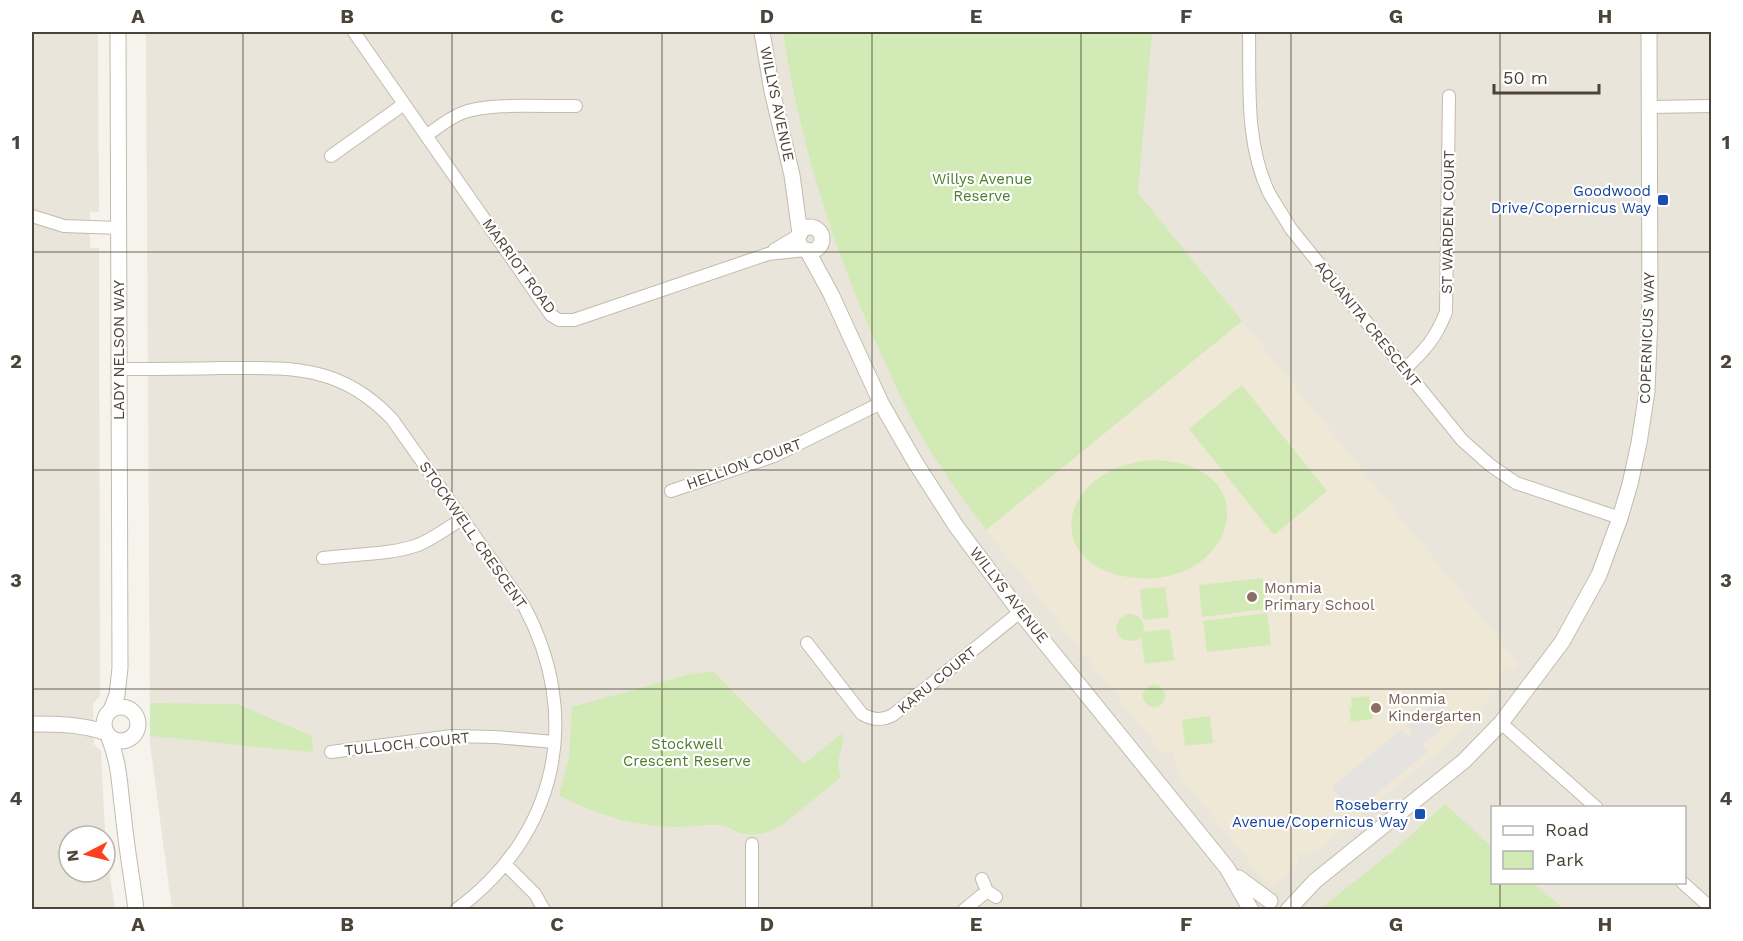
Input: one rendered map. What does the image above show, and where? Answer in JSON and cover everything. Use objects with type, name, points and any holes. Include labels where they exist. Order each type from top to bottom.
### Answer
[{"type":"street","name":"LADY NELSON WAY","points":[[109,712],[117,695],[120,669],[118,32]]},
{"type":"street","name":"MARRIOT ROAD","points":[[354,32],[551,315],[559,320],[574,320],[768,254],[806,250]]},
{"type":"street","name":"WILLYS AVENUE","points":[[762,32],[772,92],[792,175],[800,234]]},
{"type":"street","name":"AQUANITA CRESCENT","points":[[1249,32],[1250,113],[1256,156],[1269,192],[1291,229],[1462,440],[1490,465],[1516,483],[1620,518]]},
{"type":"street","name":"COPERNICUS WAY","points":[[1288,909],[1315,881],[1464,761],[1501,723],[1562,642],[1599,575],[1620,518],[1639,443],[1648,381],[1650,317],[1649,32]]},
{"type":"street","name":"ST WARDEN COURT","points":[[1405,369],[1429,347],[1446,312],[1449,96]]},
{"type":"street","points":[[331,156],[404,104]]},
{"type":"street","points":[[426,136],[454,117],[472,110],[491,107],[576,106]]},
{"type":"street","points":[[1649,107],[1712,106]]},
{"type":"street","name":"WILLYS AVENUE","points":[[792,175],[808,217],[819,235],[831,294]]},
{"type":"street","points":[[32,216],[64,226],[119,228]]},
{"type":"street","points":[[805,228],[819,235],[818,248],[806,250],[799,242],[800,234],[805,228]]},
{"type":"street","name":"MARRIOT ROAD","points":[[768,254],[800,234]]},
{"type":"street","name":"WILLYS AVENUE","points":[[806,250],[831,294],[882,403],[915,462],[956,526],[1020,612],[1227,868],[1252,909]]},
{"type":"street","name":"STOCKWELL CRESCENT","points":[[119,369],[276,368],[315,372],[331,377],[364,394],[392,419],[524,606],[536,628],[544,650],[554,689],[555,742],[547,783],[535,816],[523,839],[505,864],[475,895],[456,909]]},
{"type":"street","name":"HELLION COURT","points":[[670,491],[774,456],[882,403]]},
{"type":"street","points":[[323,558],[396,550],[416,545],[463,519]]},
{"type":"street","name":"KARU COURT","points":[[807,643],[862,714],[871,719],[880,720],[893,715],[1020,612]]},
{"type":"street","name":"LADY NELSON WAY","points":[[120,669],[133,712]]},
{"type":"street","points":[[72,724],[125,707],[133,712],[137,722],[121,780]]},
{"type":"street","points":[[109,712],[104,723],[115,752],[121,780],[122,810],[136,909]]},
{"type":"street","points":[[32,723],[87,726],[122,740],[135,732]]},
{"type":"street","points":[[1501,723],[1596,806]]},
{"type":"street","name":"TULLOCH COURT","points":[[332,752],[452,736],[488,736],[555,742]]},
{"type":"street","points":[[752,843],[752,909]]},
{"type":"street","points":[[505,864],[535,894],[544,909]]},
{"type":"street","name":"WILLYS AVENUE","points":[[1227,868],[1274,904]]},
{"type":"street","points":[[964,909],[991,894],[981,879]]},
{"type":"street","name":"COPERNICUS WAY","points":[[1252,909],[1260,903],[1274,904],[1315,881]]},
{"type":"street","points":[[1684,884],[1712,909]]},
{"type":"shaded area","points":[[32,32],[98,32],[99,212],[90,212],[90,248],[99,248],[100,696],[93,704],[94,744],[101,751],[105,824],[57,824],[57,884],[111,884],[115,909],[32,909]]},
{"type":"shaded area","points":[[146,32],[1711,32],[1711,909],[172,909],[150,744]]},
{"type":"shaded area","name":"Monmia Primary School","points":[[1242,321],[1519,664],[1515,668],[1499,670],[1501,687],[1441,750],[1316,852],[1297,855],[1298,866],[1273,887],[1269,886],[1176,771],[1174,752],[1162,753],[986,530]]},
{"type":"shaded area","points":[[1437,701],[1452,720],[1422,745],[1427,752],[1353,813],[1332,787],[1402,729],[1408,737],[1413,733],[1407,725]]},
{"type":"green space","name":"Willys Avenue Reserve","points":[[783,32],[1152,32],[1138,193],[1242,321],[986,530],[950,480],[917,428],[899,394],[850,280],[809,158]]},
{"type":"green space","points":[[1242,385],[1327,491],[1274,535],[1189,429]]},
{"type":"green space","points":[[1153,460],[1190,466],[1214,481],[1226,501],[1226,524],[1216,545],[1197,564],[1170,576],[1135,578],[1104,570],[1084,556],[1073,538],[1072,517],[1080,497],[1096,480],[1121,466]]},
{"type":"green space","points":[[1263,578],[1266,609],[1202,617],[1199,585]]},
{"type":"green space","points":[[1165,587],[1169,617],[1143,620],[1140,589]]},
{"type":"green space","points":[[1267,613],[1271,645],[1207,652],[1203,621]]},
{"type":"green space","points":[[1128,614],[1136,615],[1140,619],[1144,632],[1170,629],[1174,660],[1145,664],[1141,637],[1134,641],[1127,641],[1116,630],[1119,619]]},
{"type":"green space","name":"Stockwell Crescent Reserve","points":[[713,671],[804,764],[842,733],[838,764],[841,777],[781,826],[765,833],[754,834],[743,834],[719,825],[678,827],[647,825],[617,819],[559,795],[569,757],[572,707],[687,675]]},
{"type":"green space","points":[[1154,685],[1162,688],[1165,696],[1162,704],[1154,707],[1146,704],[1143,696],[1146,688]]},
{"type":"green space","points":[[1369,696],[1373,719],[1351,722],[1349,708],[1352,707],[1351,698]]},
{"type":"green space","points":[[150,703],[237,704],[312,736],[313,752],[150,736]]},
{"type":"green space","points":[[1210,716],[1213,743],[1185,746],[1182,720]]},
{"type":"green space","points":[[1445,804],[1491,846],[1491,884],[1534,884],[1564,909],[1320,909],[1393,851]]},
{"type":"place","name":"Goodwood Drive/Copernicus Way","points":[[1663,200]]},
{"type":"place","name":"Monmia Primary School","points":[[1252,597]]},
{"type":"place","name":"Monmia Kindergarten","points":[[1376,708]]},
{"type":"place","name":"Roseberry Avenue/Copernicus Way","points":[[1420,814]]}]
